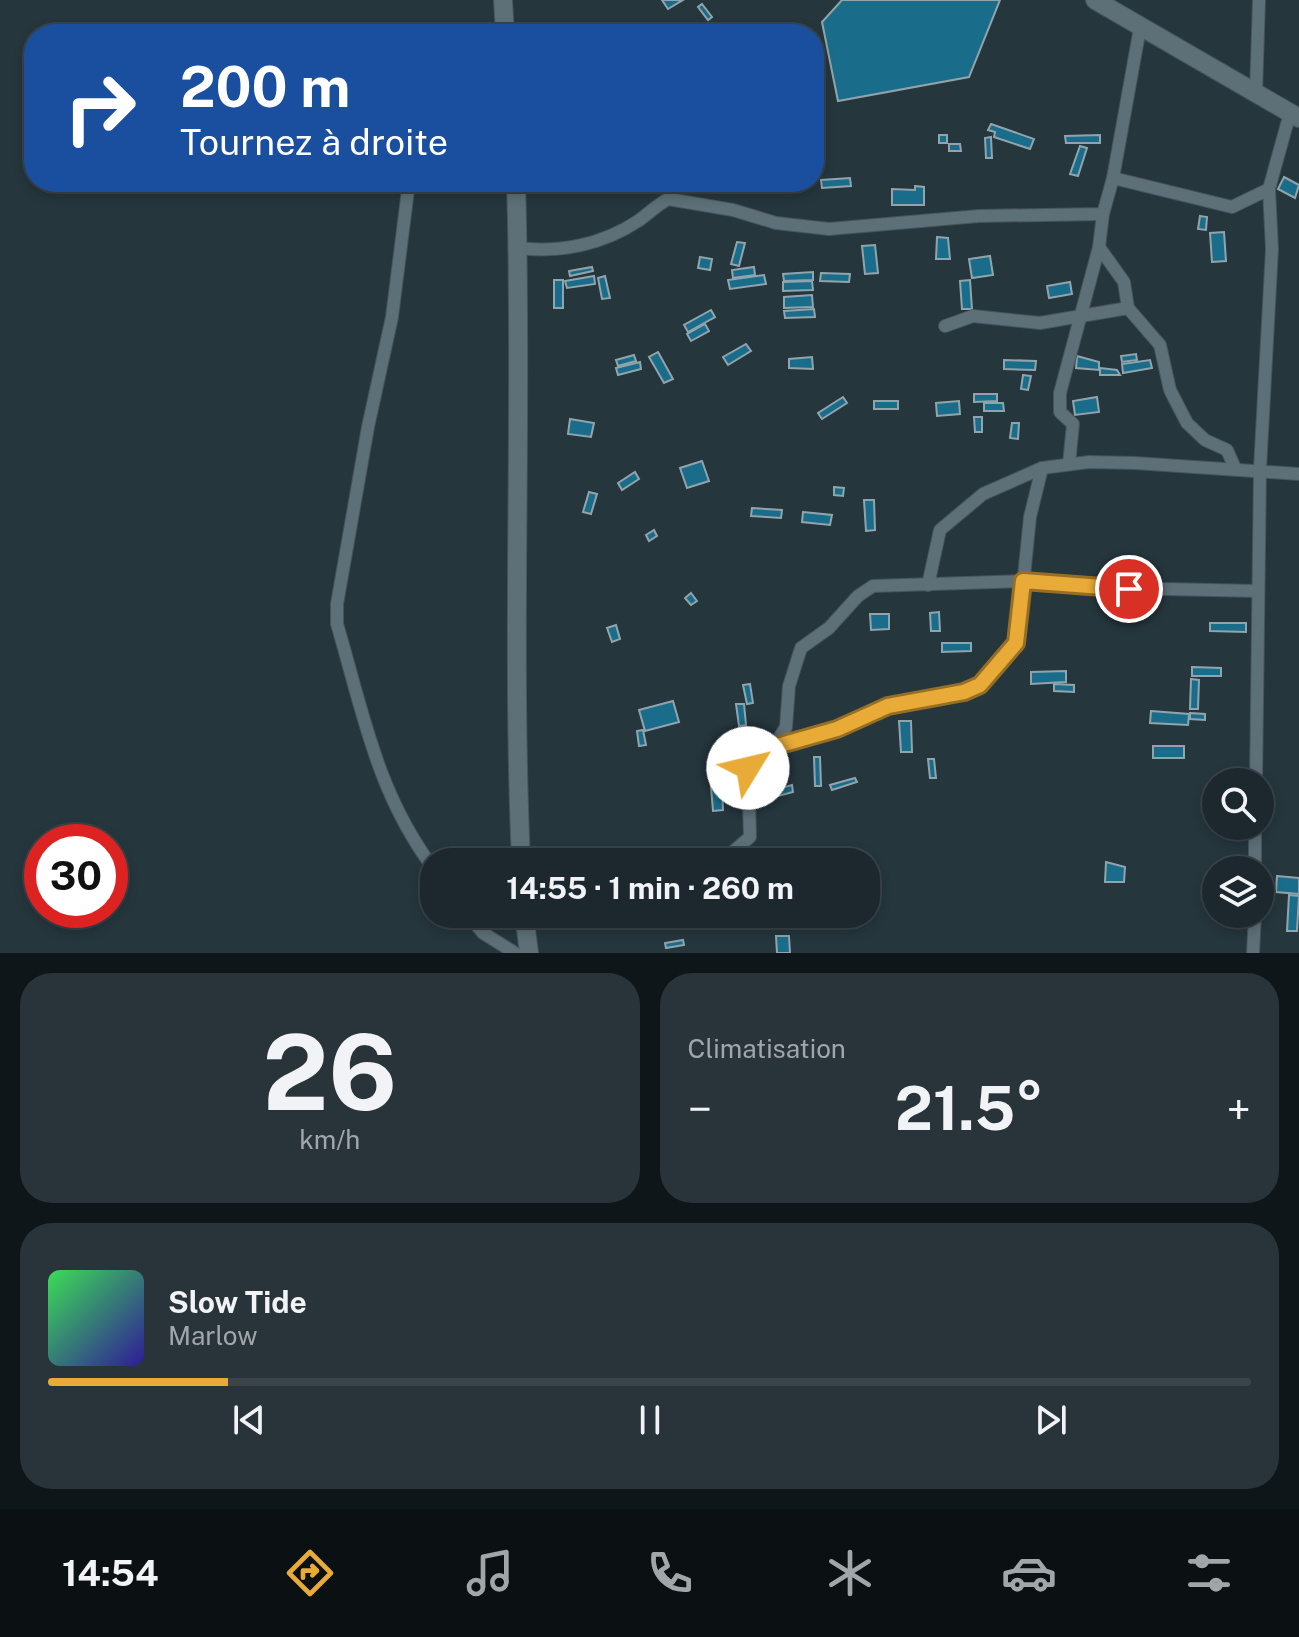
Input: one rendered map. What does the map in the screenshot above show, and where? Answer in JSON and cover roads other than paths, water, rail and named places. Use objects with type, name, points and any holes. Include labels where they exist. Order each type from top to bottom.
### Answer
[{"type":"main road","points":[[502,24],[503,0]]},
{"type":"main road","points":[[1095,0],[1294,116]]},
{"type":"main road","points":[[516,192],[515,711],[520,848]]},
{"type":"main road","points":[[526,928],[529,953]]},
{"type":"street","points":[[1256,93],[1259,0]]},
{"type":"street","points":[[1069,464],[1073,424],[1060,412],[1060,393],[1099,247],[1140,28]]},
{"type":"street","points":[[1256,768],[1260,469],[1272,249],[1269,189],[1294,116]]},
{"type":"street","points":[[1113,178],[1232,207],[1269,189]]},
{"type":"street","points":[[408,192],[392,317],[340,578],[337,624],[379,772],[395,811],[420,848]]},
{"type":"street","points":[[518,248],[544,251],[592,243],[637,222],[668,199],[823,229],[979,216],[1103,214]]},
{"type":"street","points":[[1099,247],[1124,282],[1128,308],[1160,345],[1170,390],[1187,423],[1205,440],[1227,450],[1235,468]]},
{"type":"street","points":[[945,326],[973,316],[1040,323],[1128,308]]},
{"type":"street","points":[[928,585],[940,530],[983,494],[1042,468],[1069,464],[1135,463],[1299,474]]},
{"type":"street","points":[[770,748],[837,729],[888,706],[964,692],[980,685],[1016,643],[1030,517],[1042,468]]},
{"type":"street","points":[[737,848],[750,837],[747,774],[752,762],[770,748],[786,727],[789,686],[801,648],[829,628],[867,589],[881,585],[1023,581],[1070,587],[1258,591]]},
{"type":"street","points":[[479,928],[515,953]]},
{"type":"street","points":[[1253,953],[1254,928]]}]
